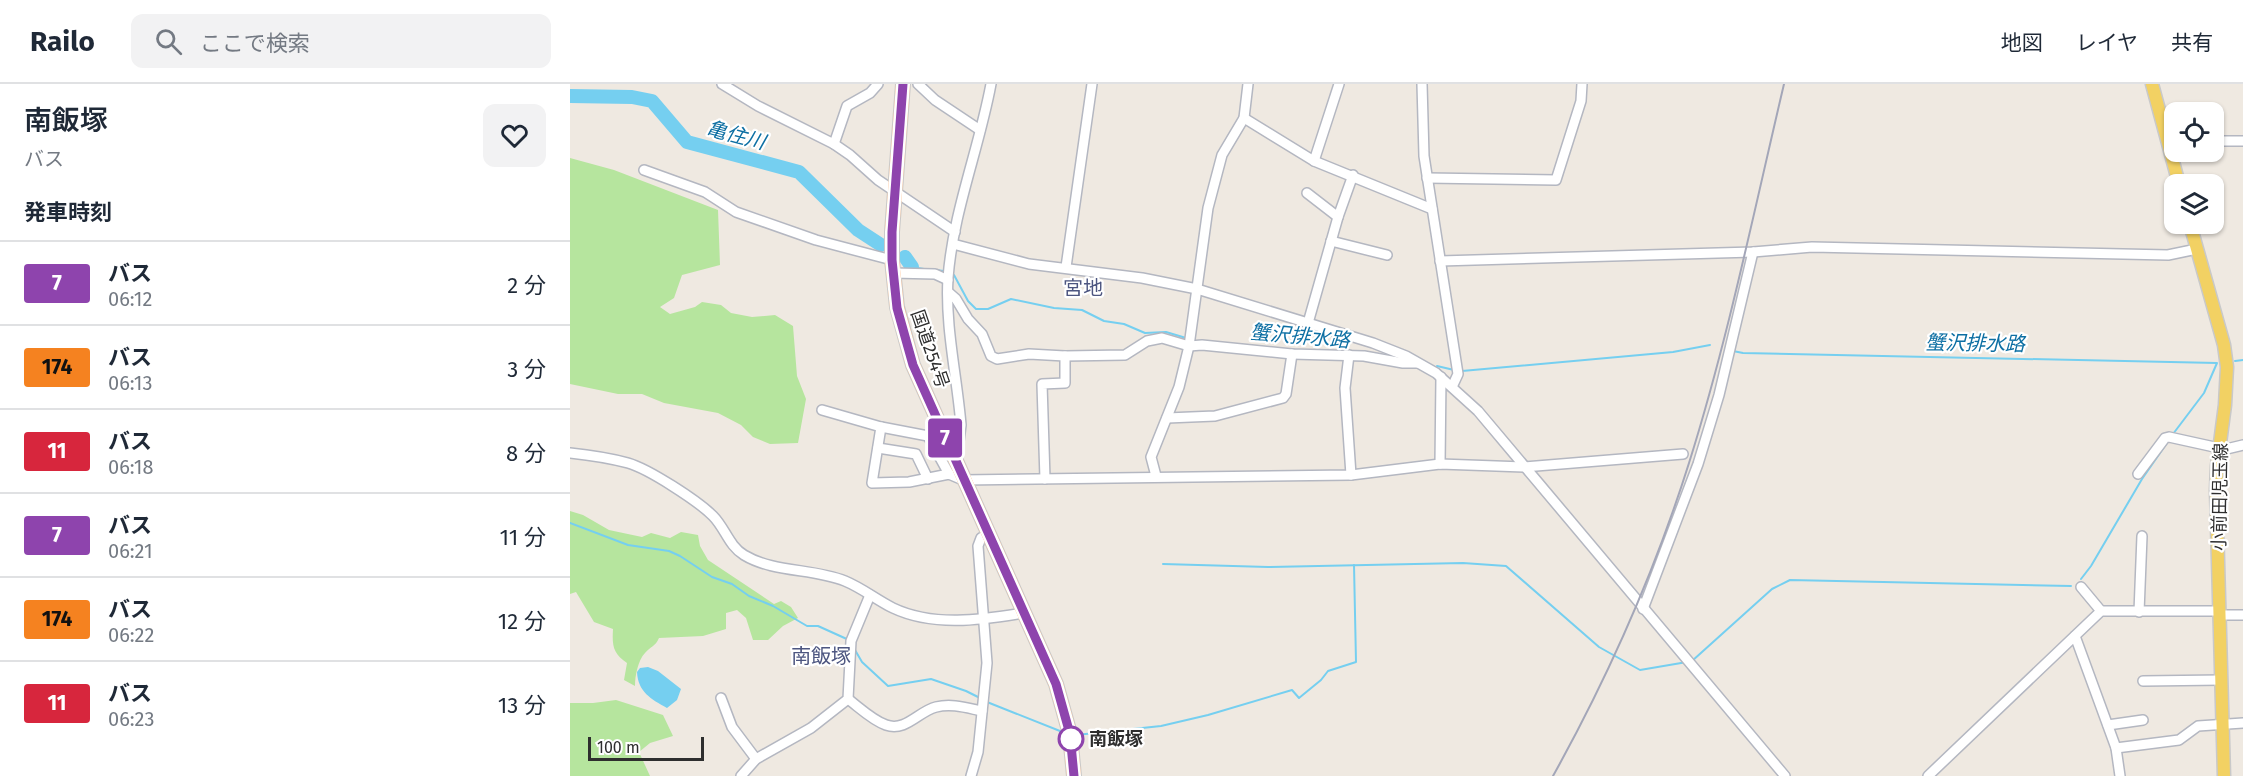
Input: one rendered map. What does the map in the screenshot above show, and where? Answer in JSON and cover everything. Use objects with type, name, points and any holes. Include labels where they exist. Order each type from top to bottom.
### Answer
[{"type":"highway","name":"国道254号","points":[[903,84],[895,192],[893,267],[897,308],[913,365],[1044,657],[1064,708],[1070,734],[1074,776]]},
{"type":"main road","points":[[2152,84],[2164,119]]},
{"type":"main road","name":"小前田児玉線","points":[[2193,234],[2224,345],[2227,367],[2216,490],[2224,776]]},
{"type":"street","points":[[722,84],[758,106],[834,144],[878,180],[955,232]]},
{"type":"street","points":[[834,144],[844,111],[870,93],[878,84]]},
{"type":"street","points":[[918,84],[935,100],[980,130]]},
{"type":"street","points":[[951,452],[959,441],[961,425],[953,359],[948,280],[955,232],[991,84]]},
{"type":"street","points":[[1066,267],[1092,84]]},
{"type":"street","points":[[1156,476],[1152,457],[1179,387],[1189,346],[1208,208],[1222,155],[1244,118],[1248,84]]},
{"type":"street","points":[[1314,161],[1339,84]]},
{"type":"street","points":[[1422,84],[1424,156],[1458,374],[1452,387]]},
{"type":"street","points":[[1427,178],[1556,180],[1581,102],[1582,84]]},
{"type":"street","points":[[1244,118],[1314,161],[1432,209]]},
{"type":"street","points":[[2224,141],[2243,141]]},
{"type":"street","points":[[644,170],[705,192],[736,212],[893,267],[935,274],[948,280]]},
{"type":"street","points":[[1308,323],[1338,217],[1353,176]]},
{"type":"street","points":[[1307,193],[1338,217]]},
{"type":"street","points":[[1331,241],[1387,255]]},
{"type":"street","points":[[953,244],[1029,264],[1142,278],[1197,290],[1391,349],[1419,362],[1441,377],[1478,411],[1785,776]]},
{"type":"street","points":[[1440,261],[1753,252],[1812,247],[2168,255],[2197,249]]},
{"type":"street","points":[[1643,609],[1698,464],[1713,415],[1753,252]]},
{"type":"street","points":[[948,292],[956,299],[968,319],[982,334],[991,356],[997,359],[1029,354],[1125,355],[1147,341],[1162,338],[1189,346],[1202,345],[1292,354],[1349,355],[1402,363],[1419,362]]},
{"type":"street","points":[[1167,418],[1215,416],[1283,398],[1286,394],[1292,354]]},
{"type":"street","points":[[1349,355],[1345,388],[1351,476]]},
{"type":"street","points":[[1045,478],[1042,384],[1065,383],[1065,356]]},
{"type":"street","points":[[1440,464],[1441,377]]},
{"type":"street","points":[[822,410],[881,427],[928,436],[949,474]]},
{"type":"street","points":[[881,427],[872,483],[909,482],[949,474],[963,480],[1156,476],[1351,476],[1440,464],[1524,467],[1683,454]]},
{"type":"street","points":[[2138,474],[2164,438],[2169,436],[2219,449],[2243,445]]},
{"type":"street","points":[[878,448],[916,454],[928,479]]},
{"type":"street","points":[[570,453],[631,464],[694,499],[715,517],[735,548],[760,562],[845,581],[899,611],[924,619],[985,620],[1023,613]]},
{"type":"street","points":[[971,776],[978,752],[987,663],[978,546],[981,538],[987,534]]},
{"type":"street","points":[[2139,612],[2142,536]]},
{"type":"street","points":[[2081,587],[2101,611]]},
{"type":"street","points":[[741,776],[756,759],[811,728],[848,699],[851,641],[870,595]]},
{"type":"street","points":[[1928,776],[2101,611],[2243,615]]},
{"type":"street","points":[[2075,636],[2116,748],[2120,776]]},
{"type":"street","points":[[2143,681],[2222,680]]},
{"type":"street","points":[[721,698],[732,727],[756,759]]},
{"type":"street","points":[[848,699],[878,721],[895,727],[915,719],[927,710],[944,705],[982,711]]},
{"type":"street","points":[[2108,726],[2143,720]]},
{"type":"street","points":[[2116,748],[2179,740],[2198,726],[2243,723]]},
{"type":"green space","points":[[570,158],[614,170],[718,210],[720,265],[682,275],[674,298],[660,307],[670,314],[695,307],[702,302],[721,305],[731,313],[752,317],[775,315],[793,326],[797,376],[806,399],[798,443],[770,444],[753,437],[741,425],[718,413],[664,403],[642,394],[618,394],[570,384]]},
{"type":"green space","points":[[570,511],[583,515],[609,530],[642,537],[651,533],[670,538],[681,532],[698,535],[700,546],[708,560],[774,604],[781,601],[791,607],[798,618],[783,626],[768,640],[753,640],[746,618],[737,610],[726,613],[726,629],[703,636],[659,638],[640,660],[635,686],[624,680],[627,663],[614,649],[613,629],[594,622],[576,592],[570,594]]},
{"type":"green space","points":[[616,700],[663,715],[673,736],[650,743],[639,752],[650,776],[570,776],[570,703]]},
{"type":"water","points":[[648,667],[658,671],[681,689],[677,700],[667,708],[651,698],[640,685],[637,672],[640,668]]},
{"type":"waterway","name":"亀住川","points":[[570,96],[632,97],[652,101],[687,142],[799,172],[858,230],[881,245]]},
{"type":"waterway","name":"亀住川","points":[[905,257],[912,267]]},
{"type":"waterway","name":"蟹沢排水路","points":[[912,267],[930,270]]},
{"type":"waterway","name":"蟹沢排水路","points":[[935,270],[944,271]]},
{"type":"waterway","name":"蟹沢排水路","points":[[954,275],[968,301],[976,309],[988,309],[1011,299],[1054,308],[1082,310],[1104,321],[1124,324],[1145,333],[1166,332],[1186,338]]},
{"type":"waterway","name":"蟹沢排水路","points":[[1462,371],[1673,352],[1710,345]]},
{"type":"waterway","name":"蟹沢排水路","points":[[1733,351],[2217,363],[2204,393],[2173,434]]},
{"type":"waterway","name":"蟹沢排水路","points":[[2235,361],[2243,360]]},
{"type":"waterway","name":"蟹沢排水路","points":[[1437,366],[1454,370]]},
{"type":"waterway","points":[[2081,579],[2142,479],[2169,440]]},
{"type":"waterway","points":[[570,523],[628,545],[669,551],[712,577],[732,584],[749,596],[773,606],[807,626],[818,626],[849,640]]},
{"type":"waterway","points":[[1163,564],[1268,567],[1463,563],[1506,566],[1599,647],[1640,670],[1687,662]]},
{"type":"waterway","points":[[1076,735],[1161,726],[1208,715],[1292,690],[1299,698],[1321,680],[1328,671],[1356,662],[1354,565]]},
{"type":"waterway","points":[[1692,661],[1772,589],[1790,580],[2071,586]]},
{"type":"waterway","points":[[855,650],[862,662],[888,686],[931,679],[982,699]]},
{"type":"waterway","points":[[987,702],[1065,733]]},
{"type":"railway","points":[[1553,776],[1593,701],[1629,623],[1676,503],[1703,416],[1728,322],[1784,84]]},
{"type":"bus line","name":"7","points":[[903,84],[892,232],[892,260],[897,308],[913,365],[1056,684],[1070,734],[1074,776]]},
{"type":"place","name":"南飯塚","points":[[1071,739]]},
{"type":"district","name":"宮地","points":[[1083,288]]},
{"type":"district","name":"南飯塚","points":[[821,656]]}]
